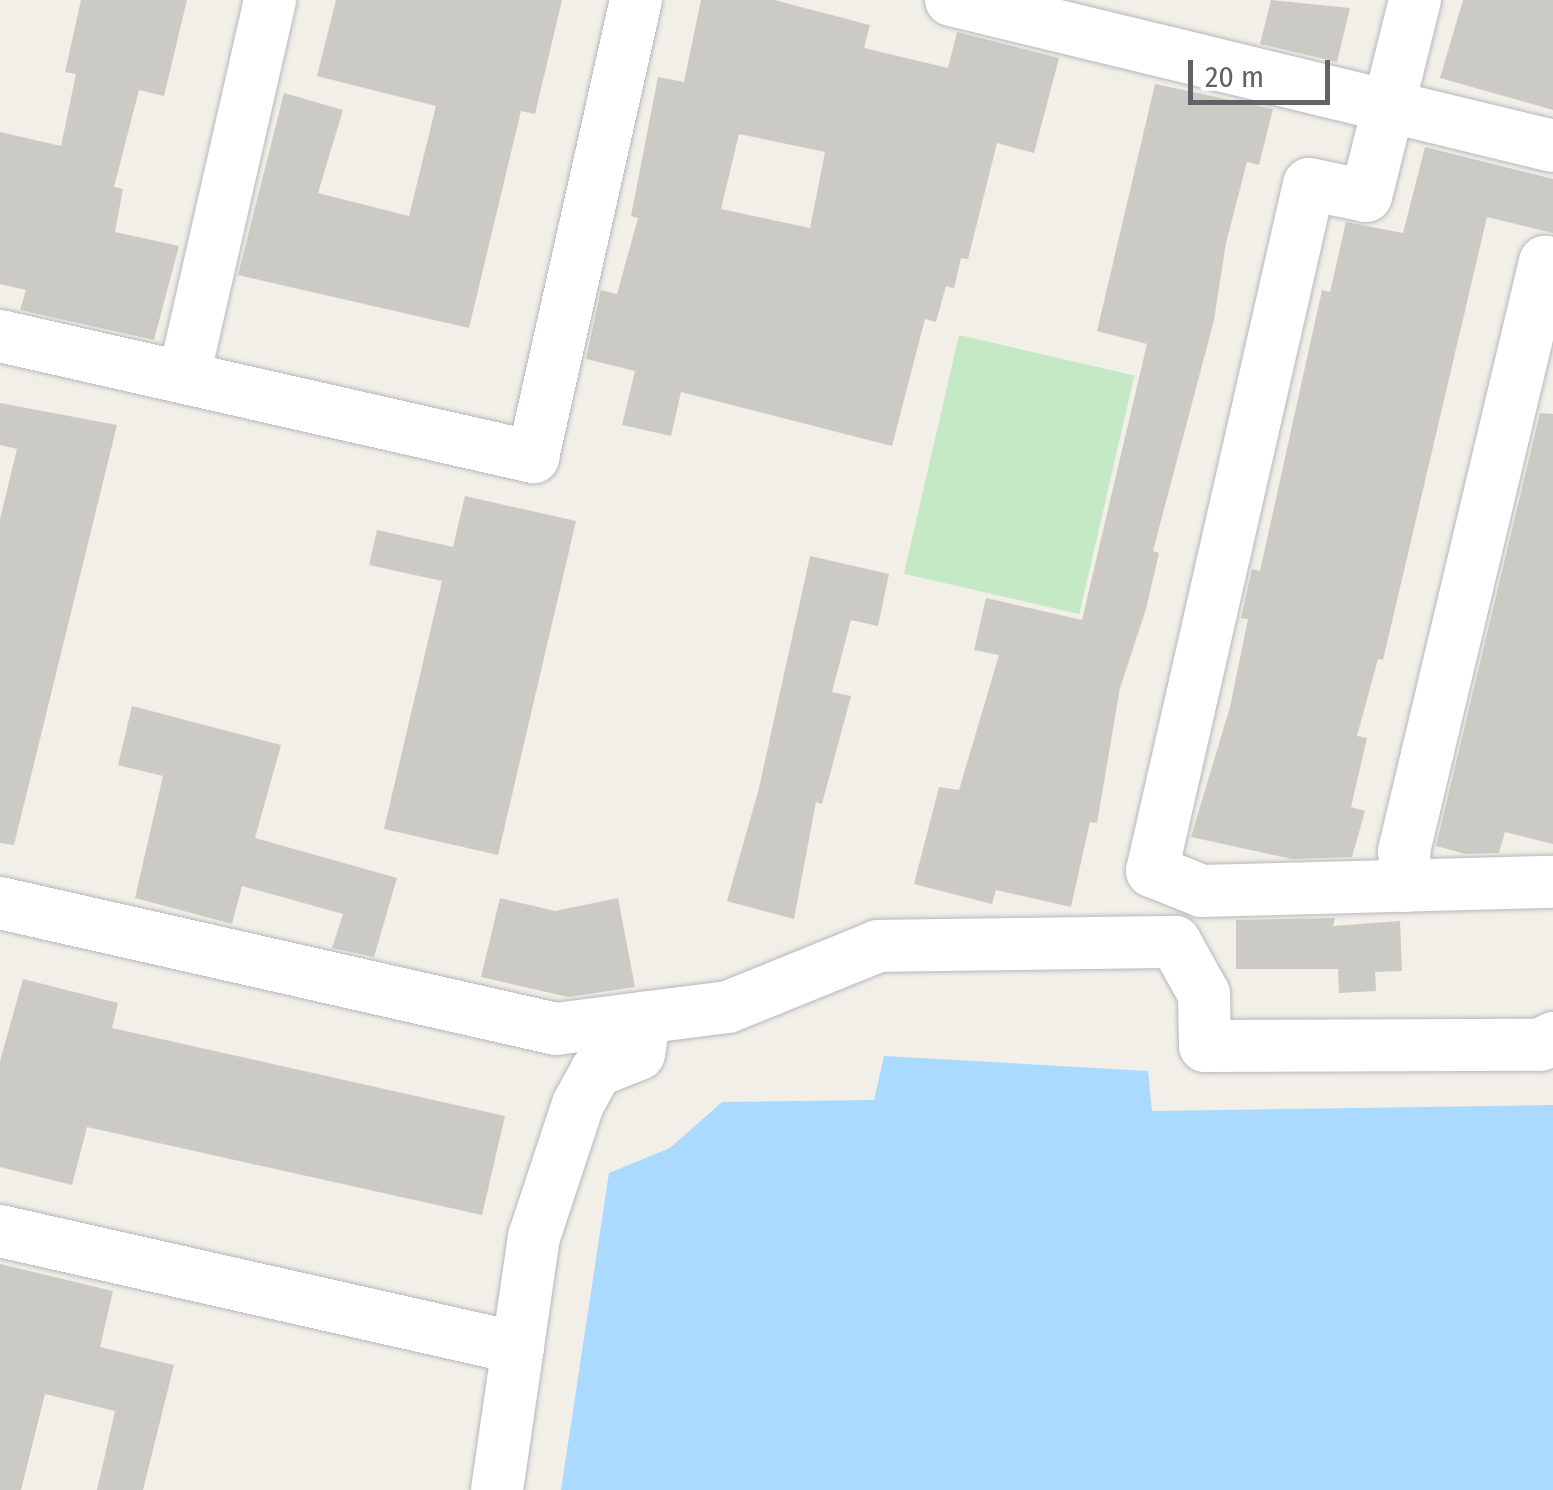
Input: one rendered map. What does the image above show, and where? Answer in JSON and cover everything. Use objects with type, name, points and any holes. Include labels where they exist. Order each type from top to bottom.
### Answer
[{"type":"street","points":[[184,376],[270,0]]},
{"type":"street","points":[[0,336],[533,456],[636,0]]},
{"type":"street","points":[[1415,0],[1366,196],[1309,184],[1152,871],[1202,891],[1553,882]]},
{"type":"street","points":[[984,4],[1553,146]]},
{"type":"street","points":[[1406,886],[1404,851],[1545,262],[1553,264]]},
{"type":"street","points":[[0,903],[556,1029],[728,1007],[878,946],[1175,942],[1204,994],[1205,1046],[1540,1045],[1553,1038]]},
{"type":"street","points":[[497,1490],[534,1237],[578,1104],[596,1070],[638,1054],[645,1017]]},
{"type":"street","points":[[0,1231],[518,1348]]},
{"type":"green space","points":[[959,335],[1134,375],[1079,614],[904,574]]},
{"type":"water","points":[[884,1056],[1148,1071],[1152,1111],[1553,1105],[1553,1490],[561,1490],[609,1173],[670,1148],[722,1102],[874,1100]]},
{"type":"building","points":[[81,0],[187,0],[164,96],[139,90],[114,187],[123,189],[115,232],[179,246],[154,340],[20,310],[26,290],[0,284],[0,132],[61,146],[76,74],[65,72]]},
{"type":"building","points":[[336,0],[562,0],[535,114],[521,111],[469,328],[238,275],[284,93],[343,110],[318,193],[409,216],[436,106],[317,76]]},
{"type":"building","points":[[701,0],[774,0],[870,25],[864,48],[948,68],[957,32],[1059,58],[1034,153],[997,143],[968,259],[961,258],[954,288],[946,286],[936,322],[925,319],[892,446],[681,392],[671,436],[622,425],[635,371],[586,359],[601,290],[617,294],[638,218],[631,216],[658,77],[684,82]],"holes":[[[739,134],[825,152],[810,228],[721,209]]]},
{"type":"building","points":[[1271,0],[1350,8],[1337,62],[1260,44]]},
{"type":"building","points":[[1463,0],[1553,0],[1553,110],[1440,78]]},
{"type":"building","points":[[1155,84],[1273,109],[1259,165],[1247,162],[1226,243],[1214,320],[1153,551],[1159,553],[1146,609],[1120,688],[1097,823],[1090,822],[1071,907],[996,890],[992,904],[914,884],[939,787],[959,790],[999,655],[974,650],[986,598],[1082,620],[1147,344],[1097,331]]},
{"type":"building","points":[[1425,147],[1553,179],[1553,233],[1487,217],[1383,660],[1378,659],[1357,736],[1367,738],[1351,807],[1365,811],[1352,857],[1292,859],[1191,837],[1230,707],[1248,619],[1241,618],[1252,569],[1260,571],[1322,290],[1330,292],[1346,222],[1403,233]]},
{"type":"building","points":[[0,403],[117,425],[14,845],[0,843],[0,519],[17,449],[0,445]]},
{"type":"building","points":[[1540,413],[1553,414],[1553,844],[1505,832],[1499,853],[1466,854],[1436,846]]},
{"type":"building","points":[[465,496],[576,521],[498,855],[384,829],[442,581],[369,565],[377,530],[453,547]]},
{"type":"building","points":[[810,556],[889,574],[878,626],[851,620],[832,692],[851,696],[822,804],[816,802],[794,919],[727,901],[759,788]]},
{"type":"building","points":[[132,706],[281,745],[255,838],[397,878],[374,957],[332,948],[343,914],[242,886],[232,924],[135,898],[163,776],[118,765]]},
{"type":"building","points":[[500,898],[555,911],[618,898],[635,987],[568,997],[481,977]]},
{"type":"building","points":[[1335,918],[1333,926],[1400,921],[1402,971],[1375,972],[1376,991],[1339,993],[1338,969],[1236,969],[1236,920]]},
{"type":"building","points":[[23,979],[118,1003],[112,1028],[505,1116],[482,1215],[87,1127],[72,1185],[0,1167],[0,1061]]},
{"type":"building","points":[[0,1264],[113,1291],[100,1347],[174,1365],[143,1490],[97,1490],[115,1411],[45,1394],[21,1490],[0,1490]]}]
